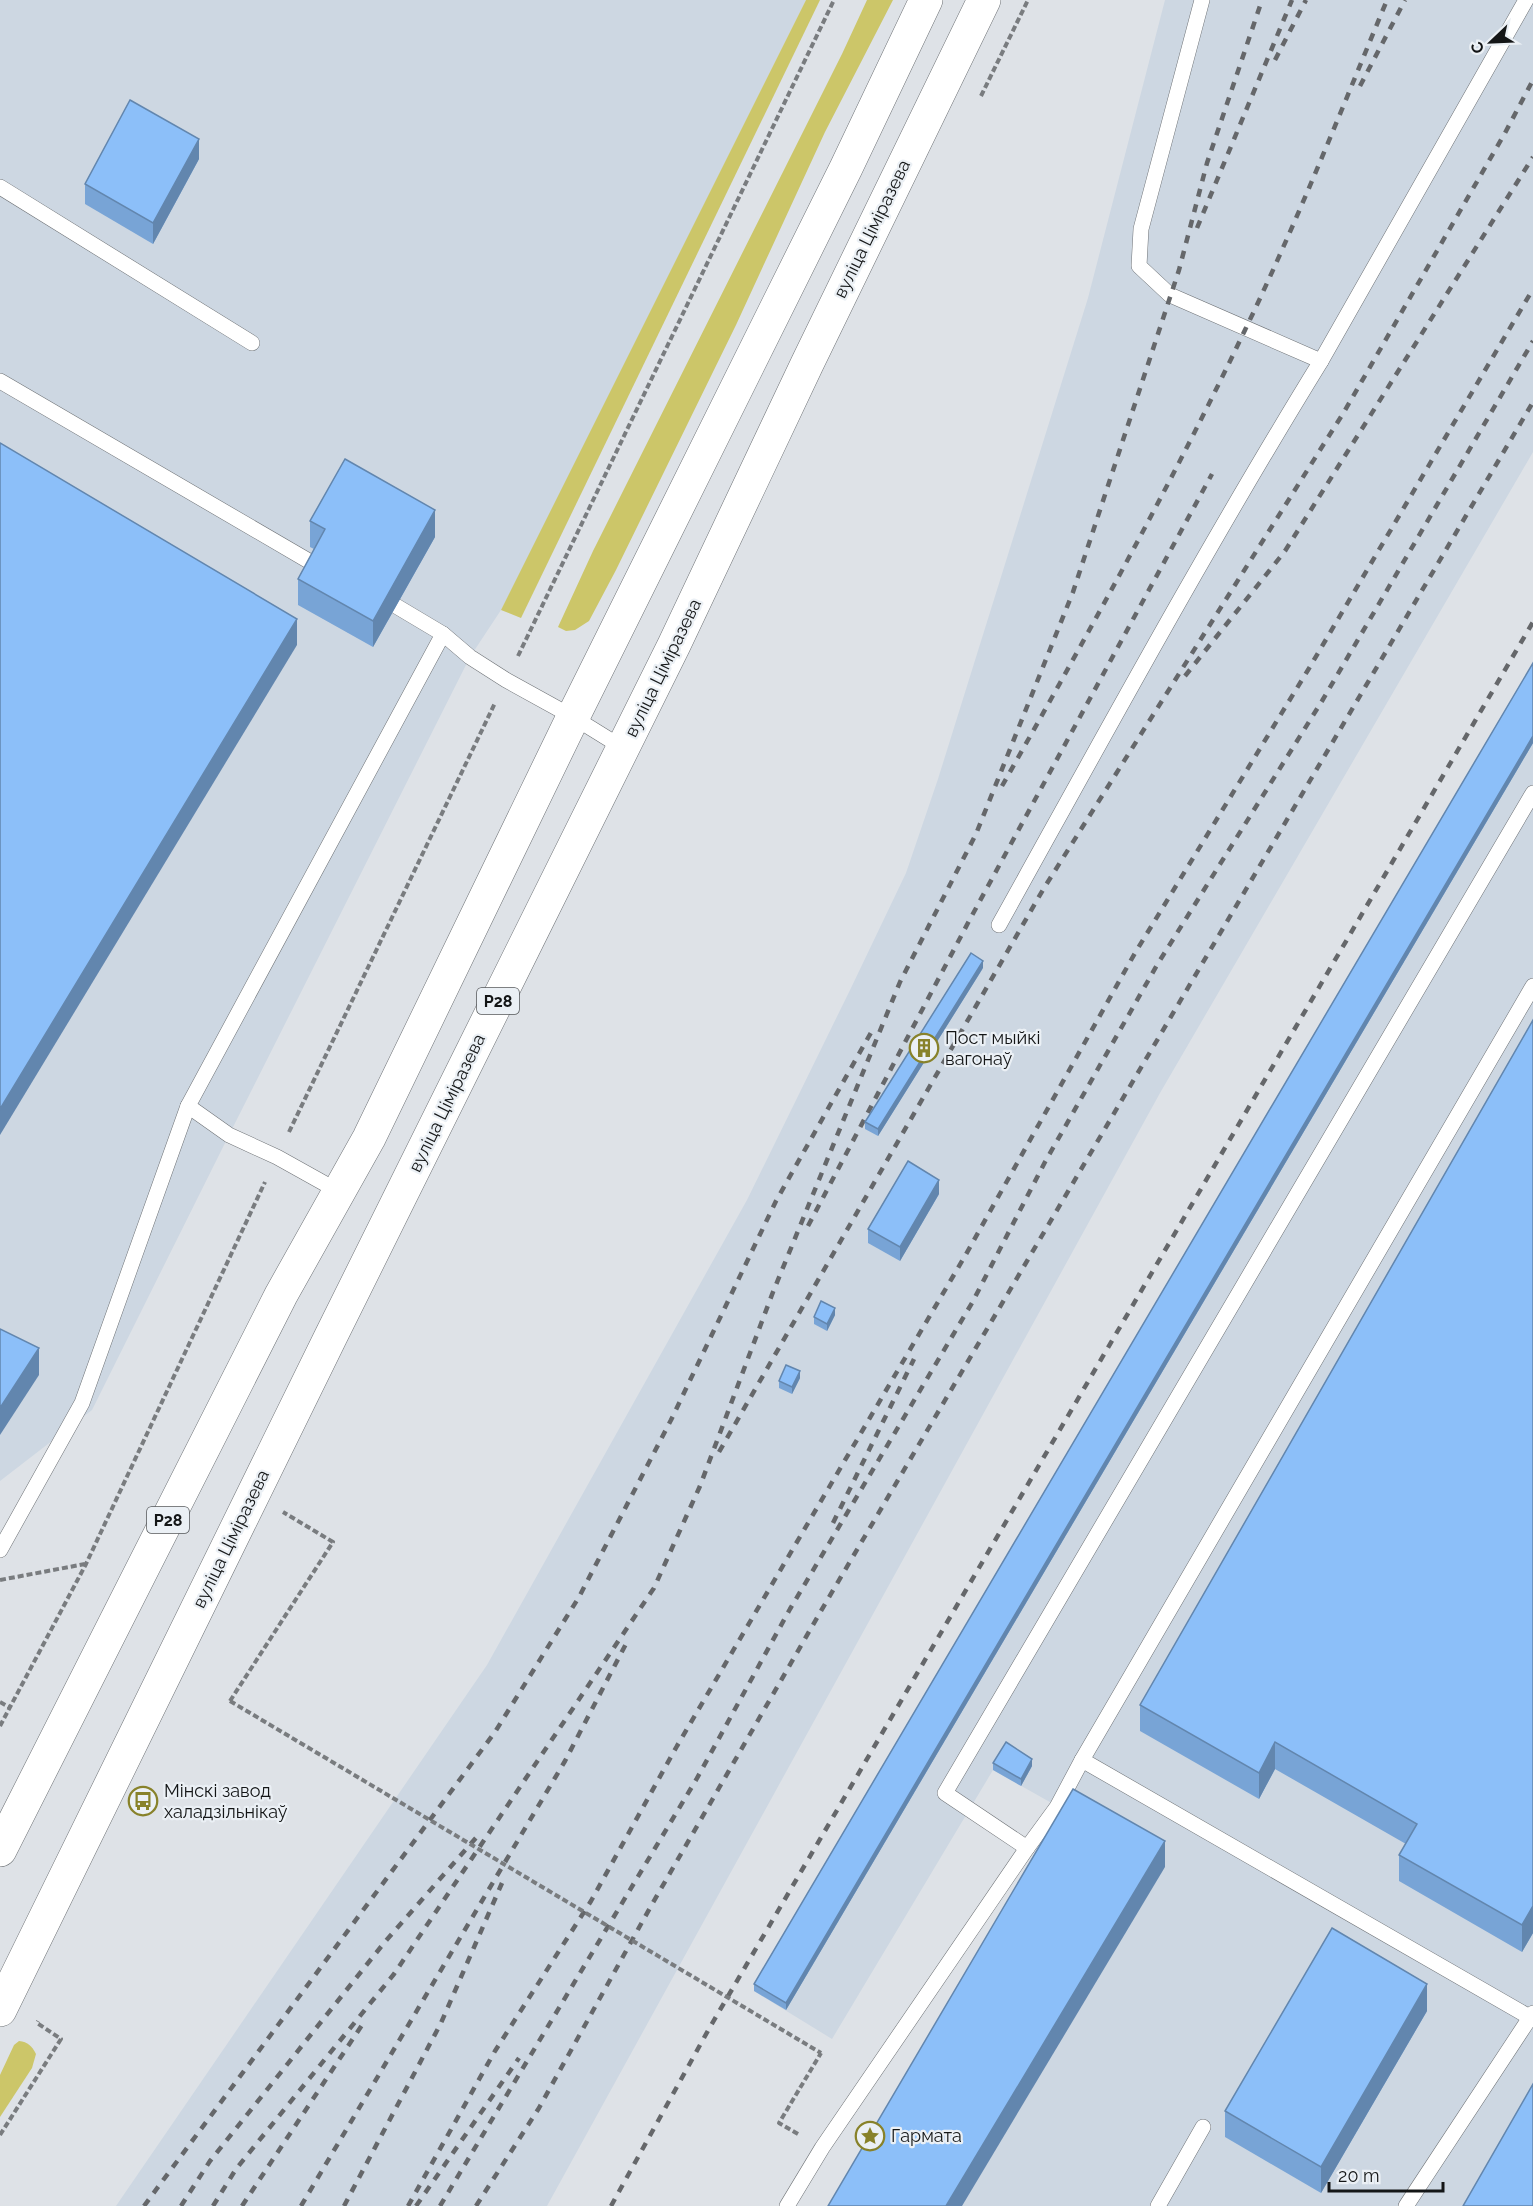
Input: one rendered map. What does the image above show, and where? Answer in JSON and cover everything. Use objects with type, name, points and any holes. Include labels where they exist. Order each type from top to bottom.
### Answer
[{"type":"main road","name":"Р28","points":[[0,1850],[281,1295],[369,1138],[573,717],[841,178],[926,0]]},
{"type":"main road","name":"вуліца Ціміразева","points":[[0,2010],[335,1327],[624,748],[984,0]]},
{"type":"lane","points":[[1202,0],[1141,230],[1139,266],[1170,295],[1321,361]]},
{"type":"lane","points":[[999,925],[1207,550],[1321,361],[1526,0]]},
{"type":"lane","points":[[0,188],[252,343]]},
{"type":"lane","points":[[0,381],[319,567]]},
{"type":"lane","points":[[396,606],[443,634],[470,657],[506,680],[624,748]]},
{"type":"lane","points":[[0,1550],[82,1403],[188,1106],[443,634]]},
{"type":"lane","points":[[1027,1848],[945,1793],[1533,794]]},
{"type":"lane","points":[[787,2206],[822,2148],[1057,1807],[1082,1760],[1533,986]]},
{"type":"lane","points":[[188,1106],[229,1135],[277,1157],[338,1191]]},
{"type":"lane","points":[[1082,1760],[1532,2017],[1406,2206]]},
{"type":"lane","points":[[1158,2206],[1203,2127]]},
{"type":"path","points":[[0,1726],[86,1564],[277,1157],[834,0]]},
{"type":"path","points":[[283,1512],[333,1542],[230,1701],[821,2053],[779,2123]]},
{"type":"path","points":[[0,1580],[86,1564]]},
{"type":"path","points":[[0,1702],[9,1707]]},
{"type":"shaded area","points":[[0,0],[806,0],[526,562],[501,610],[470,657],[92,1410],[0,1481]]},
{"type":"shaded area","points":[[806,0],[820,0],[521,618],[501,610]]},
{"type":"shaded area","points":[[867,0],[893,0],[825,132],[736,325],[616,570],[589,621],[575,630],[566,631],[558,627],[593,551]]},
{"type":"shaded area","points":[[1165,0],[1533,0],[1533,452],[1160,1093],[547,2206],[116,2206],[487,1665],[747,1200],[906,873],[938,779],[1088,298]]},
{"type":"shaded area","points":[[1533,670],[1533,2206],[844,2206],[1073,1815],[993,1770],[832,2039],[754,1991]]},
{"type":"shaded area","points":[[19,2041],[29,2045],[36,2054],[32,2068],[0,2117],[0,2075],[14,2045]]},
{"type":"building","points":[[130,100],[199,139],[153,223],[85,184]]},
{"type":"building","points":[[0,443],[297,619],[0,1109]]},
{"type":"building","points":[[345,459],[435,510],[373,621],[298,579],[325,529],[310,521]]},
{"type":"building","points":[[1533,663],[1533,736],[786,2003],[754,1984]]},
{"type":"building","name":"Пост мыйкі вагонаў","points":[[971,953],[983,961],[878,1129],[865,1122]]},
{"type":"building","points":[[1533,1020],[1533,1906],[1522,1925],[1399,1855],[1417,1824],[1275,1742],[1259,1773],[1140,1705]]},
{"type":"building","points":[[908,1161],[939,1180],[900,1247],[868,1229]]},
{"type":"building","points":[[821,1301],[835,1308],[827,1324],[814,1317]]},
{"type":"building","points":[[0,1329],[39,1348],[0,1408]]},
{"type":"building","points":[[786,1365],[800,1371],[792,1387],[779,1381]]},
{"type":"building","points":[[1006,1742],[1032,1759],[1021,1779],[993,1763]]},
{"type":"building","points":[[1073,1789],[1165,1841],[946,2206],[828,2206]]},
{"type":"building","points":[[1332,1928],[1427,1984],[1321,2167],[1225,2111]]},
{"type":"building","points":[[1533,2084],[1533,2206],[1463,2206]]},
{"type":"railway","points":[[213,2206],[236,2169],[394,1974],[654,1588],[700,1486],[773,1292],[900,982],[976,834],[1073,592],[1179,270],[1207,163],[1262,0]]},
{"type":"railway","points":[[1197,228],[1292,0]]},
{"type":"railway","points":[[1275,60],[1306,0]]},
{"type":"railway","points":[[1002,786],[1128,560],[1217,388],[1283,248],[1387,0]]},
{"type":"railway","points":[[1360,86],[1405,0]]},
{"type":"railway","points":[[719,1452],[1044,888],[1344,412],[1505,133],[1533,80]]},
{"type":"railway","points":[[1185,676],[1285,551],[1533,157]]},
{"type":"railway","points":[[408,2206],[495,2051],[591,1901],[677,1746],[965,1256],[1135,953],[1308,670],[1533,289]]},
{"type":"railway","points":[[440,2206],[696,1780],[790,1609],[972,1303],[1045,1162],[1157,965],[1322,701],[1533,341]]},
{"type":"railway","points":[[476,2206],[539,2108],[651,1906],[825,1604],[1533,402]]},
{"type":"railway","points":[[808,1226],[969,921],[1212,474]]},
{"type":"railway","points":[[611,2206],[710,2027],[1533,622]]},
{"type":"railway","points":[[144,2206],[495,1732],[579,1597],[671,1420],[776,1201],[873,1029]]},
{"type":"railway","points":[[833,1523],[914,1359]]},
{"type":"railway","points":[[301,2206],[565,1761],[628,1640]]},
{"type":"railway","points":[[181,2206],[210,2161],[384,1943],[481,1832]]},
{"type":"railway","points":[[344,2206],[441,2023],[502,1883]]},
{"type":"railway","points":[[242,2206],[362,2025]]},
{"type":"railway","points":[[416,2206],[519,2058]]},
{"type":"place","name":"Пост мыйкі вагонаў","points":[[924,1048]]},
{"type":"place","name":"Мінскі завод халадзільнікаў","points":[[143,1801]]},
{"type":"place","name":"Гармата","points":[[870,2136]]}]
